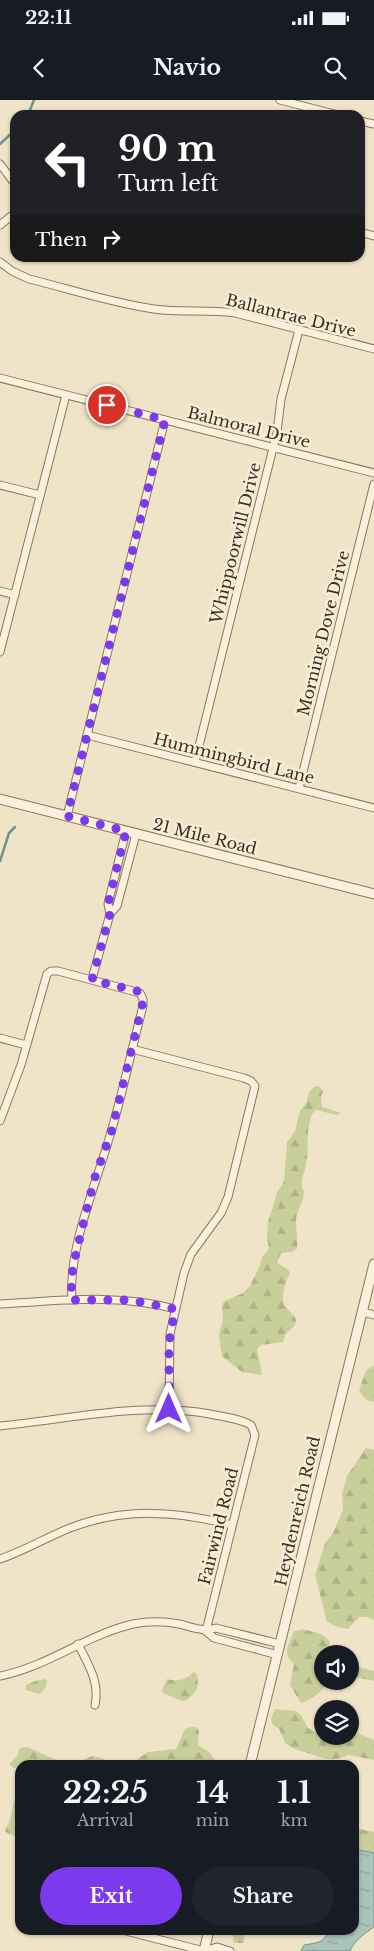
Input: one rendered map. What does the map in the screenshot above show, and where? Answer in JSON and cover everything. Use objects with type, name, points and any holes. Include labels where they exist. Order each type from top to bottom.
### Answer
[{"type":"street","points":[[280,100],[319,110]]},
{"type":"street","points":[[0,164],[10,177]]},
{"type":"street","name":"Ballantrae Drive","points":[[0,262],[12,272],[29,279],[146,308],[166,311],[225,312],[374,350]]},
{"type":"street","name":"Whippoorwill Drive","points":[[195,762],[273,448],[282,399],[299,330]]},
{"type":"street","name":"Balmoral Drive","points":[[0,378],[374,473]]},
{"type":"street","points":[[0,652],[66,395]]},
{"type":"street","points":[[67,816],[165,420]]},
{"type":"street","name":"Morning Dove Drive","points":[[299,788],[374,484]]},
{"type":"street","points":[[0,485],[40,495]]},
{"type":"street","points":[[0,591],[15,595]]},
{"type":"street","name":"Hummingbird Lane","points":[[87,735],[374,808]]},
{"type":"street","name":"21 Mile Road","points":[[0,799],[374,894]]},
{"type":"street","points":[[110,914],[108,904],[126,831]]},
{"type":"street","points":[[92,980],[110,914],[117,906],[136,834]]},
{"type":"street","points":[[0,1121],[26,1045],[44,980],[49,973],[58,971],[134,990],[142,996],[143,1006],[112,1130],[94,1180],[75,1258],[71,1279],[72,1300]]},
{"type":"street","points":[[0,1038],[26,1045]]},
{"type":"street","points":[[0,1426],[125,1410],[169,1409],[169,1343],[184,1273],[191,1254],[222,1212],[228,1197],[255,1093],[254,1083],[244,1078],[132,1049]]},
{"type":"street","name":"Heydenreich Road","points":[[251,1760],[374,1264]]},
{"type":"street","points":[[0,1304],[72,1300],[130,1300],[175,1309]]},
{"type":"street","points":[[363,1312],[374,1315]]},
{"type":"street","name":"Fairwind Road","points":[[169,1409],[240,1420],[254,1428],[255,1435],[206,1631]]},
{"type":"street","points":[[0,1559],[69,1529],[121,1514],[146,1512],[172,1513],[232,1525]]},
{"type":"street","points":[[0,1676],[20,1670],[112,1630],[145,1622],[167,1623],[206,1631],[216,1628],[280,1644]]},
{"type":"street","points":[[206,1631],[214,1638],[278,1655]]},
{"type":"street","points":[[78,1644],[94,1678],[97,1693],[95,1705]]},
{"type":"street","points":[[142,1935],[204,1951],[217,1947],[230,1951]]},
{"type":"street","points":[[204,1951],[208,1935]]},
{"type":"green space","points":[[315,1086],[320,1087],[323,1091],[321,1097],[322,1107],[341,1113],[337,1115],[316,1110],[312,1115],[309,1128],[307,1159],[302,1181],[304,1195],[296,1217],[297,1249],[292,1252],[281,1253],[277,1262],[290,1272],[284,1288],[283,1300],[285,1307],[295,1318],[296,1323],[285,1335],[283,1342],[261,1345],[257,1349],[262,1374],[242,1372],[222,1356],[219,1335],[223,1319],[223,1302],[243,1293],[250,1286],[262,1257],[268,1250],[268,1222],[277,1193],[284,1181],[287,1142],[295,1131],[300,1111],[306,1103],[309,1092]]},
{"type":"green space","points":[[374,1365],[374,1402],[365,1398],[359,1390],[366,1371]]},
{"type":"green space","points":[[366,1448],[374,1450],[374,1620],[367,1617],[359,1617],[348,1629],[340,1628],[327,1622],[315,1575],[325,1543],[333,1533],[343,1510],[342,1494],[347,1476]]},
{"type":"green space","points":[[302,1629],[321,1634],[330,1642],[330,1645],[314,1645],[314,1690],[321,1690],[312,1698],[301,1703],[290,1685],[294,1664],[288,1656],[287,1649],[294,1631]]},
{"type":"green space","points":[[359,1667],[374,1671],[374,1681],[359,1678]]},
{"type":"green space","points":[[193,1672],[197,1674],[198,1685],[196,1691],[187,1700],[182,1701],[163,1693],[162,1690],[167,1679],[182,1680]]},
{"type":"green space","points":[[45,1679],[47,1681],[46,1687],[40,1694],[26,1690],[26,1685]]},
{"type":"green space","points":[[275,1709],[296,1711],[301,1715],[308,1728],[314,1731],[314,1745],[359,1745],[359,1734],[374,1740],[374,1760],[349,1755],[336,1759],[326,1759],[295,1749],[286,1744],[279,1729],[272,1724],[271,1718]]},
{"type":"green space","points":[[196,1727],[199,1731],[198,1745],[209,1752],[214,1760],[136,1760],[148,1752],[176,1749],[185,1729]]},
{"type":"green space","points":[[27,1747],[59,1760],[15,1760],[15,1768],[10,1766],[20,1748]]},
{"type":"green space","points":[[92,1756],[106,1760],[83,1760]]},
{"type":"green space","points":[[15,1797],[15,1836],[5,1831],[10,1820]]},
{"type":"green space","points":[[359,1829],[374,1832],[374,1853],[359,1849]]},
{"type":"green space","points":[[233,1935],[245,1935],[244,1943],[235,1943]]},
{"type":"water","points":[[359,1850],[374,1853],[374,1927],[357,1940],[350,1951],[301,1951],[304,1945],[316,1943],[326,1935],[359,1935]]},
{"type":"waterway","points":[[30,110],[34,100]]},
{"type":"waterway","points":[[0,144],[10,135]]},
{"type":"waterway","points":[[0,861],[9,833],[15,827]]},
{"type":"route","points":[[107,405],[165,420],[67,816],[126,831],[108,904],[110,914],[92,980],[137,991],[142,996],[143,1002],[112,1130],[92,1190],[73,1269],[71,1291],[72,1300],[130,1300],[175,1309],[169,1343],[169,1409]]}]
